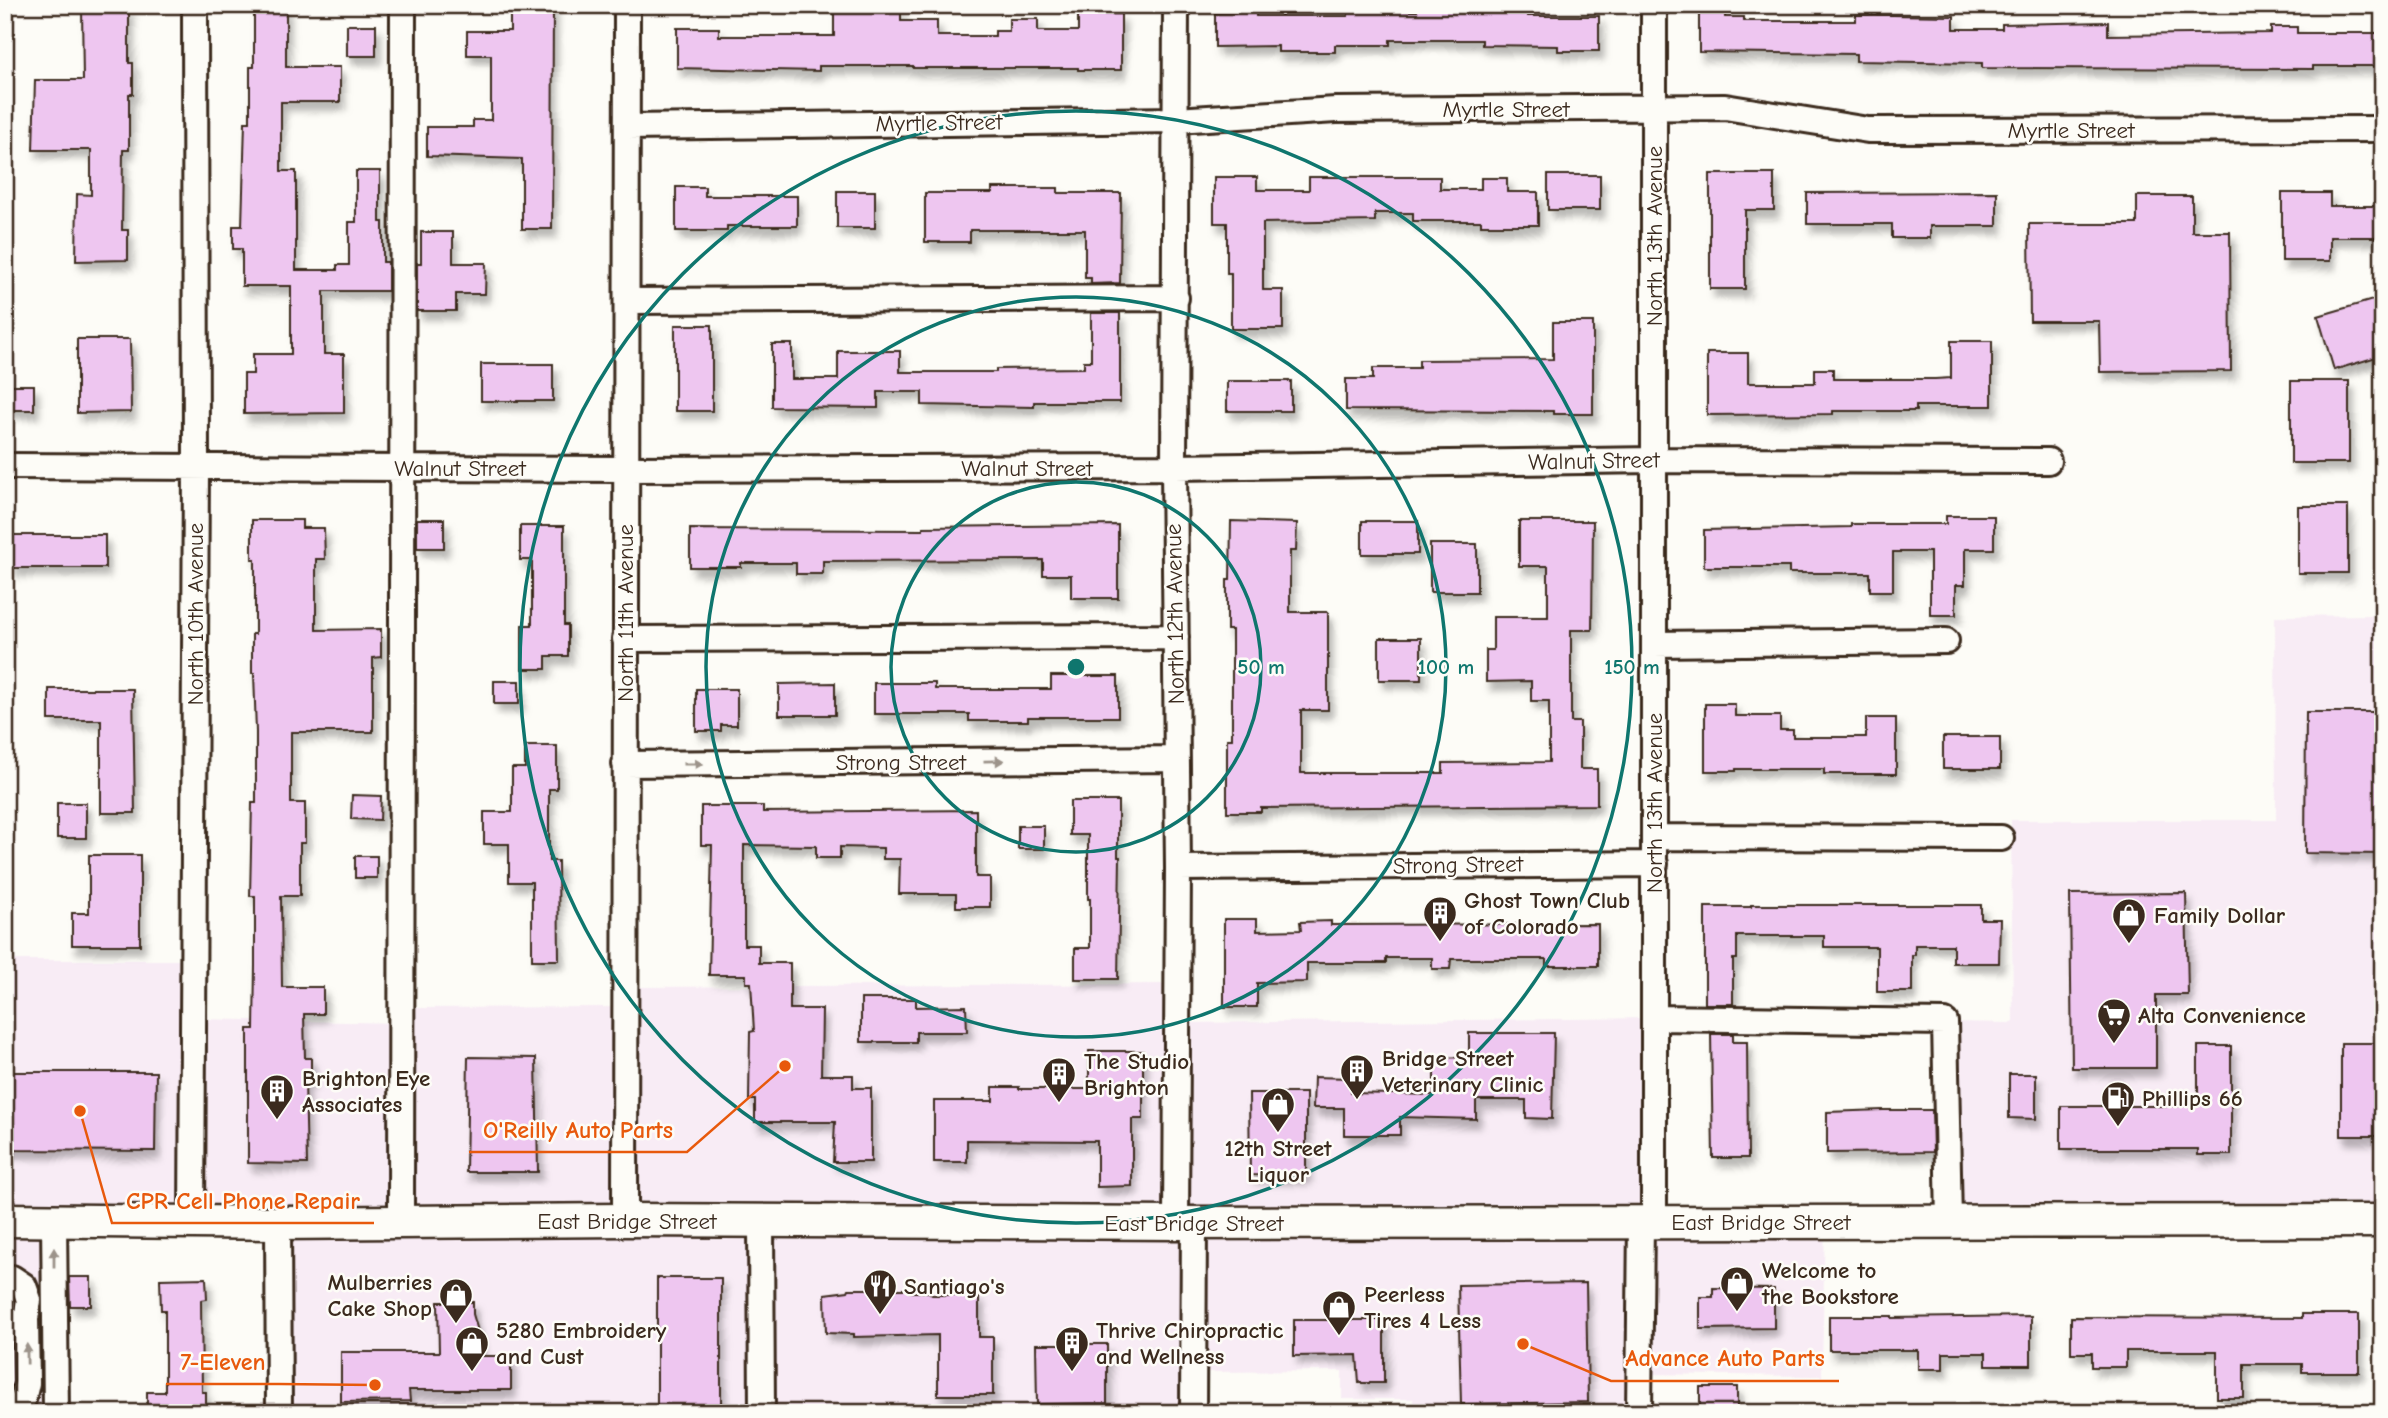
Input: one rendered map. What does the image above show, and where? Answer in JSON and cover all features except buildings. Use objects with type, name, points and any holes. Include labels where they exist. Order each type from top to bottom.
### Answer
[{"type":"main road","name":"East Bridge Street","points":[[5,1220],[278,1223],[625,1220],[1185,1223],[2383,1221]]},
{"type":"street","name":"North 10th Avenue","points":[[192,1222],[196,467],[195,5]]},
{"type":"street","points":[[401,1222],[404,5]]},
{"type":"street","name":"North 11th Avenue","points":[[625,1220],[627,5]]},
{"type":"street","name":"North 12th Avenue","points":[[1176,5],[1176,760],[1185,1223],[1193,1413]]},
{"type":"street","name":"North 13th Avenue","points":[[1639,1413],[1655,1018],[1654,5]]},
{"type":"street","name":"Myrtle Street","points":[[627,127],[1176,120],[1336,110],[1655,107],[1744,109],[1868,130],[2383,129]]},
{"type":"street","points":[[628,301],[1175,298]]},
{"type":"street","name":"Walnut Street","points":[[5,466],[625,469],[1174,467],[1654,460],[2048,461]]},
{"type":"street","points":[[625,639],[1176,637]]},
{"type":"street","points":[[1654,644],[1946,641]]},
{"type":"street","name":"Strong Street","points":[[625,764],[1176,760]]},
{"type":"street","points":[[1654,837],[2001,838]]},
{"type":"street","name":"Strong Street","points":[[1178,868],[1655,864]]},
{"type":"street","points":[[1655,1018],[1945,1022],[1948,1222]]},
{"type":"street","points":[[54,1221],[56,1413]]},
{"type":"street","points":[[761,1222],[762,1413]]},
{"type":"street","points":[[278,1223],[279,1413]]},
{"type":"street","points":[[5,1277],[24,1286],[30,1300],[26,1319],[27,1383],[23,1400],[18,1407],[6,1413]]},
{"type":"street","points":[[26,1319],[54,1296]]},
{"type":"shaded area","points":[[2383,615],[2383,1221],[1949,1222],[1945,1022],[2013,1023],[2011,820],[2276,820],[2275,616]]},
{"type":"shaded area","points":[[5,960],[194,960],[194,1019],[401,1023],[402,1008],[625,1007],[625,987],[1177,984],[1178,1023],[1655,1018],[1654,1222],[1825,1222],[1822,1376],[1640,1374],[1639,1413],[1414,1413],[1413,1399],[1342,1399],[1342,1371],[1194,1372],[1193,1413],[279,1413],[278,1223],[54,1221],[56,1413],[5,1413]]},
{"type":"place","name":"Ghost Town Club of Colorado","points":[[1440,943]]},
{"type":"place","name":"Family Dollar","points":[[2129,945]]},
{"type":"place","name":"Alta Convenience","points":[[2114,1045]]},
{"type":"place","name":"O'Reilly Auto Parts","points":[[785,1066]]},
{"type":"place","name":"Bridge Street Veterinary Clinic","points":[[1357,1101]]},
{"type":"place","name":"The Studio Brighton","points":[[1059,1104]]},
{"type":"place","name":"CPR Cell Phone Repair","points":[[80,1111]]},
{"type":"place","name":"Brighton Eye Associates","points":[[277,1121]]},
{"type":"place","name":"Phillips 66","points":[[2118,1128]]},
{"type":"place","name":"12th Street Liquor","points":[[1278,1134]]},
{"type":"place","name":"Welcome to the Bookstore","points":[[1737,1313]]},
{"type":"place","name":"Santiago's","points":[[880,1316]]},
{"type":"place","name":"Mulberries Cake Shop","points":[[456,1325]]},
{"type":"place","name":"Peerless Tires 4 Less","points":[[1339,1337]]},
{"type":"place","name":"Advance Auto Parts","points":[[1523,1344]]},
{"type":"place","name":"5280 Embroidery and Cust","points":[[472,1373]]},
{"type":"place","name":"Thrive Chiropractic and Wellness","points":[[1072,1373]]},
{"type":"place","name":"7-Eleven","points":[[375,1385]]}]
